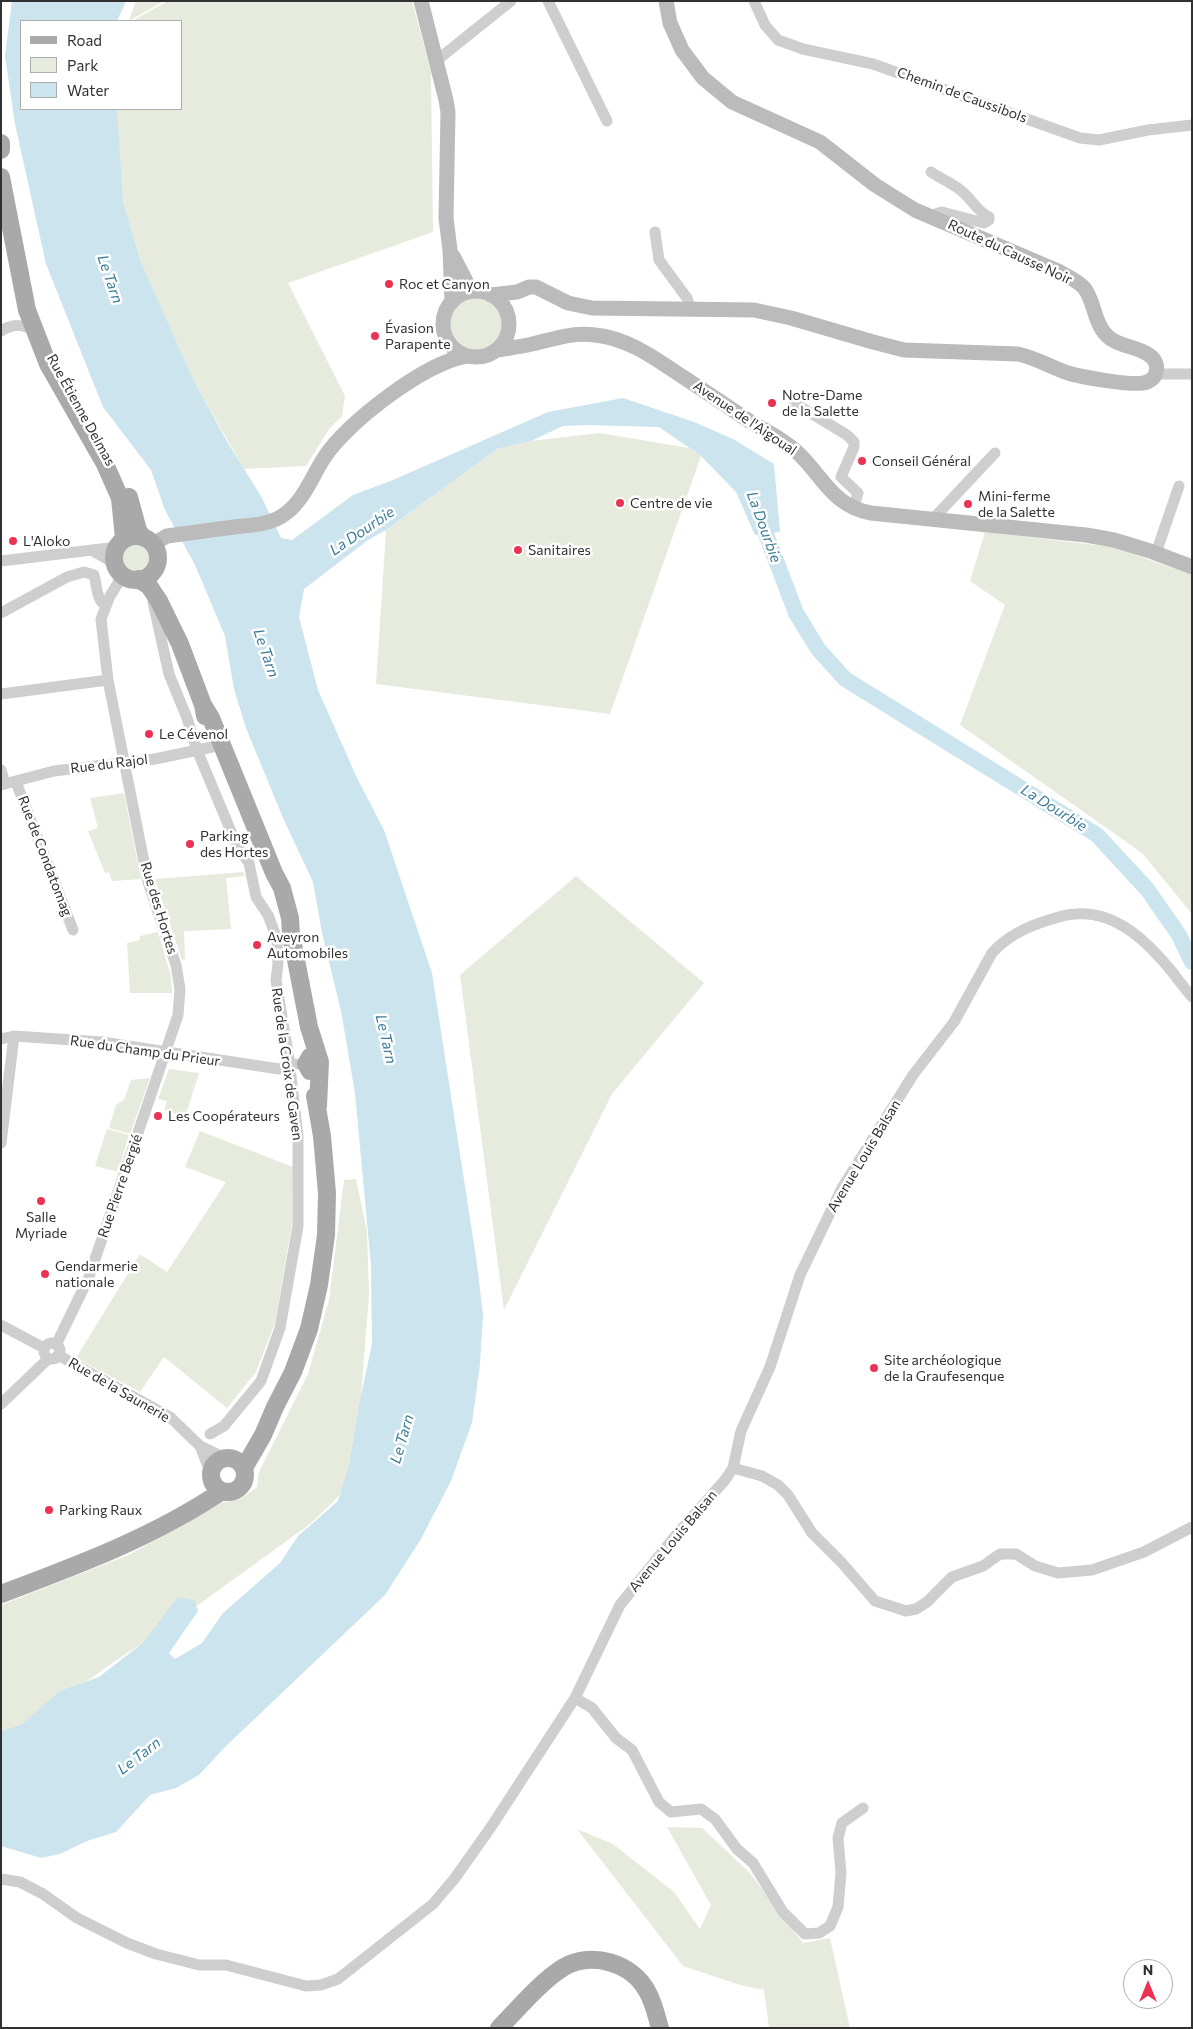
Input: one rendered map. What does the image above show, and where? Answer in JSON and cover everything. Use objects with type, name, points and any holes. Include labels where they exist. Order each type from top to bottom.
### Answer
[{"type":"main road","points":[[1,144],[1,150]]},
{"type":"main road","name":"Rue Étienne Delmas","points":[[1,177],[23,282],[27,311],[48,364],[105,464],[120,498],[123,561]]},
{"type":"main road","name":"Rue Étienne Delmas","points":[[23,282],[52,359],[76,406],[129,497],[138,530],[154,539],[158,555],[156,567],[173,608],[180,644]]},
{"type":"main road","points":[[123,561],[133,536],[154,539]]},
{"type":"main road","points":[[123,561],[147,577],[156,567]]},
{"type":"main road","points":[[123,561],[155,594],[180,644],[217,746],[241,793]]},
{"type":"main road","points":[[203,705],[211,718],[274,873],[282,888],[290,918],[309,1027],[312,1065],[325,1158],[327,1193],[323,1262],[309,1329],[293,1372],[263,1435],[244,1468],[245,1479],[239,1489],[228,1492],[215,1481]]},
{"type":"main road","points":[[274,873],[274,911],[292,934]]},
{"type":"main road","points":[[1,1594],[89,1561],[155,1529],[200,1495],[215,1481],[215,1464],[243,1449],[267,1415],[275,1407]]},
{"type":"main road","points":[[227,1458],[238,1461],[244,1468]]},
{"type":"main road","points":[[499,2028],[558,1971],[575,1962],[588,1960],[614,1963],[637,1978],[650,1997],[660,2028]]},
{"type":"street","points":[[421,1],[448,112],[446,218],[450,250],[452,302]]},
{"type":"street","points":[[436,61],[511,1]]},
{"type":"street","points":[[548,1],[607,121]]},
{"type":"street","name":"Route du Causse Noir","points":[[666,1],[670,23],[682,50],[703,78],[717,90],[749,111],[820,142],[875,185],[915,210],[1050,268],[1076,282],[1084,288],[1098,323],[1104,332],[1119,343],[1149,355],[1155,361],[1157,367],[1156,374]]},
{"type":"street","name":"Chemin de Caussibols","points":[[754,1],[764,25],[778,40],[803,49],[873,64],[1080,138],[1099,140],[1148,130],[1192,125]]},
{"type":"street","points":[[929,216],[942,212],[984,223],[989,220],[989,217],[980,212],[972,200],[960,189],[931,172]]},
{"type":"street","points":[[655,232],[659,260],[687,298],[691,310]]},
{"type":"street","points":[[450,250],[468,285],[484,293],[500,301],[506,310],[509,329],[503,344],[498,350],[488,356],[477,358],[466,356],[450,345],[445,337],[443,320],[445,312],[452,302],[463,294],[484,293],[517,292]]},
{"type":"street","points":[[506,310],[517,292],[523,288],[536,287],[568,303],[592,308],[763,311],[904,350],[1018,354],[1035,358],[1068,373],[1091,378],[1141,384],[1152,379],[1156,374],[1192,374]]},
{"type":"street","points":[[1,332],[15,325],[27,311]]},
{"type":"street","points":[[15,325],[30,328],[37,334]]},
{"type":"street","name":"Avenue de l'Aigoual","points":[[509,329],[519,336],[551,338]]},
{"type":"street","name":"Avenue de l'Aigoual","points":[[498,350],[575,334],[616,338],[634,346],[790,446],[838,499],[852,509],[871,513],[1086,535],[1114,540],[1192,567]]},
{"type":"street","points":[[424,373],[438,355],[445,337]]},
{"type":"street","points":[[154,539],[264,523],[282,516],[300,499],[324,458],[339,438],[363,417],[424,373],[449,361],[466,356]]},
{"type":"street","points":[[794,403],[847,435],[854,442],[854,447],[841,476],[858,493],[852,509]]},
{"type":"street","points":[[933,519],[995,453]]},
{"type":"street","points":[[1156,553],[1179,486]]},
{"type":"street","points":[[1,561],[94,551],[123,561],[105,605],[101,602],[97,593],[94,575],[84,572],[67,577],[1,613]]},
{"type":"street","name":"Rue de la Croix de Gaven","points":[[153,602],[169,674],[187,718],[197,750],[238,848],[249,863],[256,897],[274,911],[278,964],[276,980],[290,1066],[298,1145],[298,1226],[280,1328],[262,1381],[224,1426],[210,1434]]},
{"type":"street","name":"Rue des Hortes","points":[[105,605],[101,619],[108,680],[123,762],[148,882],[176,965],[180,989],[178,1015],[166,1053]]},
{"type":"street","points":[[1,694],[108,680]]},
{"type":"street","name":"Rue du Rajol","points":[[8,784],[54,771],[123,762],[217,746]]},
{"type":"street","name":"Rue de Condatomag","points":[[1,770],[73,930]]},
{"type":"street","name":"Avenue Louis Balsan","points":[[1,1878],[20,1882],[43,1894],[77,1918],[127,1943],[156,1954],[199,1965],[226,1965],[306,1986],[321,1986],[338,1980],[433,1904],[455,1878],[491,1827],[575,1698],[620,1605],[733,1468],[741,1430],[770,1367],[800,1275],[842,1188],[913,1075],[954,1022],[967,1001],[987,960],[998,946],[1020,932],[1047,920],[1073,914],[1099,915],[1126,928],[1142,940],[1158,955],[1192,997]]},
{"type":"street","points":[[1,1143],[14,1036]]},
{"type":"street","name":"Rue du Champ du Prieur","points":[[1,1039],[14,1036],[102,1042],[279,1069],[290,1066],[312,1065]]},
{"type":"street","name":"Rue Pierre Bergié","points":[[52,1352],[89,1277],[166,1053]]},
{"type":"street","name":"Rue de la Saunerie","points":[[1,1324],[170,1417],[200,1446],[227,1458]]},
{"type":"street","points":[[1,1404],[52,1352]]},
{"type":"street","name":"Rue de la Saunerie","points":[[200,1446],[215,1481]]},
{"type":"street","points":[[733,1468],[762,1476],[778,1485],[788,1495],[812,1533],[842,1563],[875,1601],[906,1611],[916,1609],[927,1602],[952,1577],[983,1566],[1000,1554],[1016,1554],[1035,1566],[1058,1573],[1092,1570],[1144,1552],[1192,1527]]},
{"type":"street","points":[[575,1698],[592,1708],[616,1738],[632,1750],[659,1802],[671,1812],[701,1809],[715,1819],[737,1849],[753,1864],[783,1912],[805,1934],[819,1933],[830,1926],[838,1906],[842,1873],[838,1838],[842,1823],[863,1808]]},
{"type":"green space","points":[[136,1],[164,1],[131,20]]},
{"type":"green space","points":[[168,1],[412,1],[431,72],[433,232],[288,283],[345,396],[342,416],[330,428],[306,466],[244,469],[194,381],[140,261],[123,201],[116,110],[182,110],[182,20],[134,20]]},
{"type":"green space","points":[[476,298],[490,302],[498,310],[502,324],[498,338],[490,346],[476,350],[462,346],[454,338],[450,324],[454,310],[462,302]]},
{"type":"green space","points":[[600,433],[689,448],[701,456],[610,714],[376,684],[386,530],[497,449],[531,441]]},
{"type":"green space","points":[[985,532],[1113,547],[1192,575],[1192,914],[1142,853],[960,725],[1005,605],[970,581]]},
{"type":"green space","points":[[135,543],[145,547],[149,557],[145,567],[135,571],[125,567],[121,557],[125,547]]},
{"type":"green space","points":[[124,793],[141,879],[112,881],[109,872],[105,873],[88,831],[98,828],[90,798]]},
{"type":"green space","points":[[243,872],[245,876],[226,878],[231,929],[184,931],[185,959],[182,960],[155,879]]},
{"type":"green space","points":[[576,876],[704,983],[612,1094],[504,1310],[460,975]]},
{"type":"green space","points":[[158,932],[171,976],[172,993],[130,993],[127,943],[140,940],[140,936]]},
{"type":"green space","points":[[169,1069],[199,1073],[185,1117],[164,1110],[167,1101],[158,1099]]},
{"type":"green space","points":[[150,1078],[130,1134],[109,1128],[116,1105],[124,1100],[131,1080]]},
{"type":"green space","points":[[107,1129],[129,1135],[118,1172],[95,1166]]},
{"type":"green space","points":[[200,1131],[293,1167],[292,1224],[275,1323],[256,1372],[227,1408],[164,1357],[140,1392],[76,1358],[140,1254],[167,1272],[226,1182],[185,1167]]},
{"type":"green space","points":[[356,1179],[367,1231],[369,1295],[356,1459],[339,1496],[310,1524],[169,1626],[118,1659],[14,1733],[1,1737],[1,1605],[126,1556],[221,1503],[241,1499],[257,1487],[259,1472],[308,1374],[329,1300],[344,1180]]},
{"type":"green space","points":[[667,1827],[702,1828],[749,1872],[803,1943],[830,1938],[850,2028],[769,2028],[764,1990],[740,1985],[683,1966],[577,1829],[613,1844],[674,1892],[700,1929],[711,1905]]},
{"type":"water","name":"Le Tarn","points":[[12,1],[126,1],[117,20],[20,20],[20,110],[117,110],[123,201],[140,260],[194,381],[228,443],[262,498],[281,538],[292,540],[353,495],[393,480],[548,412],[623,398],[694,422],[733,439],[774,464],[780,532],[755,535],[736,492],[701,456],[659,427],[563,426],[531,441],[497,449],[386,530],[368,540],[304,589],[299,617],[318,690],[357,778],[384,830],[432,973],[477,1264],[483,1315],[480,1364],[472,1423],[451,1481],[421,1539],[385,1595],[225,1747],[199,1775],[176,1788],[150,1795],[116,1832],[87,1841],[60,1854],[41,1858],[1,1846],[1,1731],[21,1725],[60,1691],[99,1677],[144,1642],[178,1597],[194,1600],[198,1611],[169,1653],[175,1659],[202,1643],[223,1613],[280,1563],[298,1536],[338,1501],[349,1466],[372,1344],[371,1265],[355,1093],[341,1011],[322,933],[313,882],[283,818],[246,728],[234,689],[225,636],[195,565],[165,510],[151,470],[103,407],[46,264],[15,124],[5,56]]},
{"type":"waterway","name":"La Dourbie","points":[[758,513],[796,613],[818,649],[845,679],[1097,835],[1147,889],[1179,935],[1192,962]]},
{"type":"place","name":"Roc et Canyon","points":[[389,284]]},
{"type":"place","name":"Évasion Parapente","points":[[375,336]]},
{"type":"place","name":"Notre-Dame de la Salette","points":[[772,403]]},
{"type":"place","name":"Conseil Général","points":[[862,461]]},
{"type":"place","name":"Centre de vie","points":[[620,503]]},
{"type":"place","name":"Mini-ferme de la Salette","points":[[968,504]]},
{"type":"place","name":"L'Aloko","points":[[13,541]]},
{"type":"place","name":"Sanitaires","points":[[518,550]]},
{"type":"place","name":"Le Cévenol","points":[[149,734]]},
{"type":"place","name":"Parking des Hortes","points":[[190,844]]},
{"type":"place","name":"Aveyron Automobiles","points":[[257,945]]},
{"type":"place","name":"Les Coopérateurs","points":[[158,1116]]},
{"type":"place","name":"Salle Myriade","points":[[41,1201]]},
{"type":"place","name":"Gendarmerie nationale","points":[[45,1274]]},
{"type":"place","name":"Site archéologique de la Graufesenque","points":[[874,1368]]},
{"type":"place","name":"Parking Raux","points":[[49,1510]]}]
